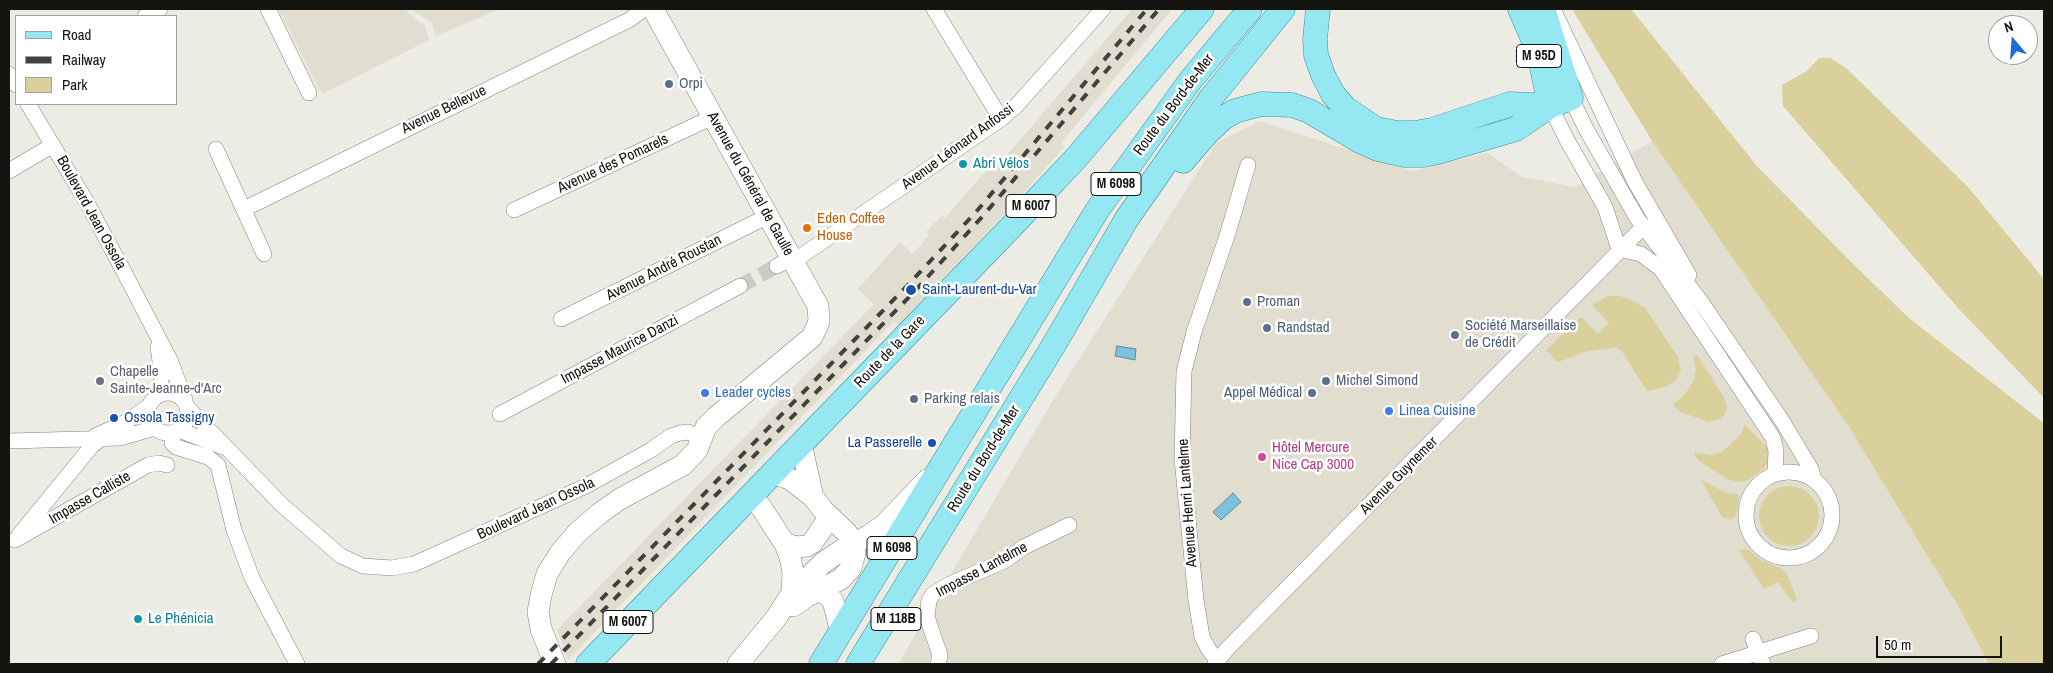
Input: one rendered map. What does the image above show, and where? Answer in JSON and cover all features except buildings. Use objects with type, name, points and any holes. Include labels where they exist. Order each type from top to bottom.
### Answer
[{"type":"main road","name":"Avenue du Général de Gaulle","points":[[653,9],[768,216],[788,262],[818,306],[819,322],[812,337],[716,417],[706,427],[701,438]]},
{"type":"main road","name":"Route de la Gare","points":[[588,664],[1077,157],[1202,9]]},
{"type":"main road","name":"Route du Bord-de-Mer","points":[[820,664],[1098,209],[1190,81],[1250,9]]},
{"type":"main road","name":"Route du Bord-de-Mer","points":[[858,664],[1055,343],[1126,220],[1211,98],[1283,9]]},
{"type":"main road","points":[[1318,9],[1315,39],[1316,55],[1322,75],[1333,94],[1345,108],[1376,129],[1397,133],[1432,130],[1510,104],[1560,102]]},
{"type":"main road","name":"M 95D","points":[[1520,9],[1560,102]]},
{"type":"main road","name":"M 95D","points":[[1543,9],[1560,102]]},
{"type":"main road","points":[[1055,343],[1185,158],[1213,127],[1235,111],[1261,104],[1292,105],[1316,114],[1346,133],[1378,149],[1391,153],[1423,155],[1516,129],[1560,102]]},
{"type":"main road","points":[[555,664],[540,629],[538,612],[543,585],[554,562],[577,533],[600,513],[620,499],[683,466],[697,450],[701,438]]},
{"type":"main road","points":[[801,444],[813,497]]},
{"type":"main road","points":[[738,664],[776,618],[792,593],[824,562],[884,525],[942,465]]},
{"type":"main road","points":[[772,473],[790,479],[813,497],[830,518],[847,533],[853,544],[854,559],[847,573],[832,584],[815,591],[776,618]]},
{"type":"main road","points":[[750,496],[761,507],[785,544],[792,566],[792,593]]},
{"type":"main road","points":[[785,544],[796,547],[807,546],[812,543],[830,518]]},
{"type":"main road","name":"M 118B","points":[[871,664],[905,601],[915,571]]},
{"type":"main road","points":[[815,591],[825,593],[831,597],[841,632]]},
{"type":"street","points":[[147,15],[160,9]]},
{"type":"street","points":[[268,9],[309,93]]},
{"type":"street","name":"Avenue Bellevue","points":[[244,209],[629,20],[644,9]]},
{"type":"street","points":[[934,9],[1002,119]]},
{"type":"street","name":"Avenue Léonard Anfossi","points":[[788,262],[1002,119],[1016,106],[1102,9]]},
{"type":"street","points":[[1552,9],[1634,182],[1693,280],[1699,299]]},
{"type":"street","points":[[1560,102],[1644,226],[1699,299],[1791,434],[1811,469],[1814,480]]},
{"type":"street","points":[[1560,102],[1605,207],[1619,249],[1641,254],[1661,269],[1770,432],[1776,451],[1775,474]]},
{"type":"street","name":"Boulevard Jean Ossola","points":[[29,105],[86,200],[170,360],[187,404],[225,447],[283,506],[341,556],[363,566],[392,568],[414,564],[586,486],[651,450],[671,436],[688,432],[701,438]]},
{"type":"street","name":"Avenue des Pomarels","points":[[514,210],[713,118]]},
{"type":"street","points":[[9,171],[53,145]]},
{"type":"street","points":[[216,149],[264,254]]},
{"type":"street","name":"Avenue Henri Lantelme","points":[[1217,662],[1202,637],[1196,600],[1182,459],[1184,371],[1194,332],[1227,236],[1248,166]]},
{"type":"street","name":"Avenue André Roustan","points":[[561,319],[768,216]]},
{"type":"street","name":"Avenue Guynemer","points":[[1217,662],[1227,649],[1576,296],[1619,249],[1644,226]]},
{"type":"street","name":"Impasse Maurice Danzi","points":[[500,414],[740,286]]},
{"type":"street","name":"Boulevard Jean Ossola","points":[[151,325],[158,346],[162,375],[159,394]]},
{"type":"street","points":[[12,542],[91,448],[95,438],[126,422],[149,406],[159,394],[173,393],[187,404],[187,421],[176,432],[172,443],[176,447],[208,457],[218,465],[234,530],[252,578],[297,664]]},
{"type":"street","points":[[149,406],[150,422],[155,428],[160,432],[176,432]]},
{"type":"street","points":[[9,441],[120,438],[155,428]]},
{"type":"street","name":"Boulevard Jean Ossola","points":[[176,432],[225,447]]},
{"type":"street","name":"Impasse Calliste","points":[[12,542],[148,465],[160,463],[167,465]]},
{"type":"street","points":[[1789,472],[1802,474],[1814,480],[1824,490],[1830,502],[1832,515],[1830,528],[1824,540],[1815,550],[1803,556],[1788,559],[1776,557],[1757,545],[1749,533],[1746,519],[1747,504],[1752,491],[1762,481],[1775,474],[1789,472]]},
{"type":"street","name":"Impasse Lantelme","points":[[938,664],[940,656],[927,617],[929,600],[933,594],[948,585],[1004,561],[1024,548],[1070,525]]},
{"type":"street","points":[[1722,664],[1811,636]]},
{"type":"shaded area","points":[[278,9],[403,9],[425,26],[429,40],[322,94]]},
{"type":"shaded area","points":[[411,9],[500,9],[436,36],[432,23]]},
{"type":"shaded area","points":[[1132,9],[1172,9],[1061,143],[1064,147],[1021,196],[899,325],[894,321],[568,660],[557,630],[874,304],[858,289],[900,242],[913,254],[929,235],[926,232],[942,215],[945,218],[992,164],[996,168]]},
{"type":"shaded area","points":[[1260,121],[1413,171],[1488,153],[1522,177],[1575,187],[1652,141],[1849,427],[1958,606],[1989,664],[898,664],[1052,402],[1216,143]]},
{"type":"green space","points":[[1572,9],[1631,9],[1756,165],[1848,259],[1910,319],[2044,423],[2044,664],[1989,664],[1958,606],[1849,427],[1652,141]]},
{"type":"green space","points":[[1819,58],[1830,58],[1846,68],[1967,186],[2044,279],[2044,398],[1958,308],[1783,106],[1782,85],[1807,71]]},
{"type":"green space","points":[[1608,296],[1620,296],[1645,308],[1678,357],[1681,370],[1676,380],[1666,387],[1647,391],[1622,351],[1616,347],[1584,352],[1558,362],[1546,350],[1581,317],[1598,334],[1609,323],[1592,305]]},
{"type":"green space","points":[[1697,355],[1724,397],[1727,405],[1725,414],[1720,419],[1709,422],[1680,412],[1673,405],[1685,394],[1694,380],[1696,369],[1693,358]]},
{"type":"green space","points":[[1745,425],[1768,448],[1770,454],[1769,461],[1764,468],[1748,480],[1741,482],[1729,480],[1698,460],[1695,452],[1712,455],[1722,452],[1740,435]]},
{"type":"green space","points":[[1701,480],[1727,493],[1737,494],[1739,497],[1736,517],[1731,520],[1722,517]]},
{"type":"green space","points":[[1789,486],[1806,491],[1814,499],[1819,516],[1814,533],[1806,541],[1789,546],[1772,541],[1764,533],[1759,516],[1764,499],[1772,491]]},
{"type":"green space","points":[[1739,550],[1749,550],[1762,561],[1780,568],[1787,574],[1797,600],[1792,602],[1778,582],[1764,589]]},
{"type":"water","points":[[1117,346],[1136,349],[1135,360],[1115,356]]},
{"type":"water","points":[[1233,493],[1241,502],[1221,520],[1213,512]]},
{"type":"tunnel","points":[[740,286],[777,266]]},
{"type":"railway","points":[[538,664],[907,286],[976,212],[1147,9]]},
{"type":"railway","points":[[551,664],[913,293],[982,217],[1159,9]]},
{"type":"place","name":"Orpi","points":[[669,84]]},
{"type":"place","name":"Abri Vélos","points":[[963,164]]},
{"type":"place","name":"Eden Coffee House","points":[[807,228]]},
{"type":"place","name":"Saint-Laurent-du-Var","points":[[911,290]]},
{"type":"place","name":"Proman","points":[[1247,302]]},
{"type":"place","name":"Randstad","points":[[1267,328]]},
{"type":"place","name":"Société Marseillaise de Crédit","points":[[1455,335]]},
{"type":"place","name":"Chapelle Sainte-Jeanne-d'Arc","points":[[100,381]]},
{"type":"place","name":"Michel Simond","points":[[1326,381]]},
{"type":"place","name":"Leader cycles","points":[[705,393]]},
{"type":"place","name":"Appel Médical","points":[[1312,393]]},
{"type":"place","name":"Parking relais","points":[[914,399]]},
{"type":"place","name":"Linea Cuisine","points":[[1389,411]]},
{"type":"place","name":"Ossola Tassigny","points":[[114,418]]},
{"type":"place","name":"La Passerelle","points":[[932,443]]},
{"type":"place","name":"Hôtel Mercure Nice Cap 3000","points":[[1262,457]]},
{"type":"place","name":"Le Phénicia","points":[[138,619]]}]
